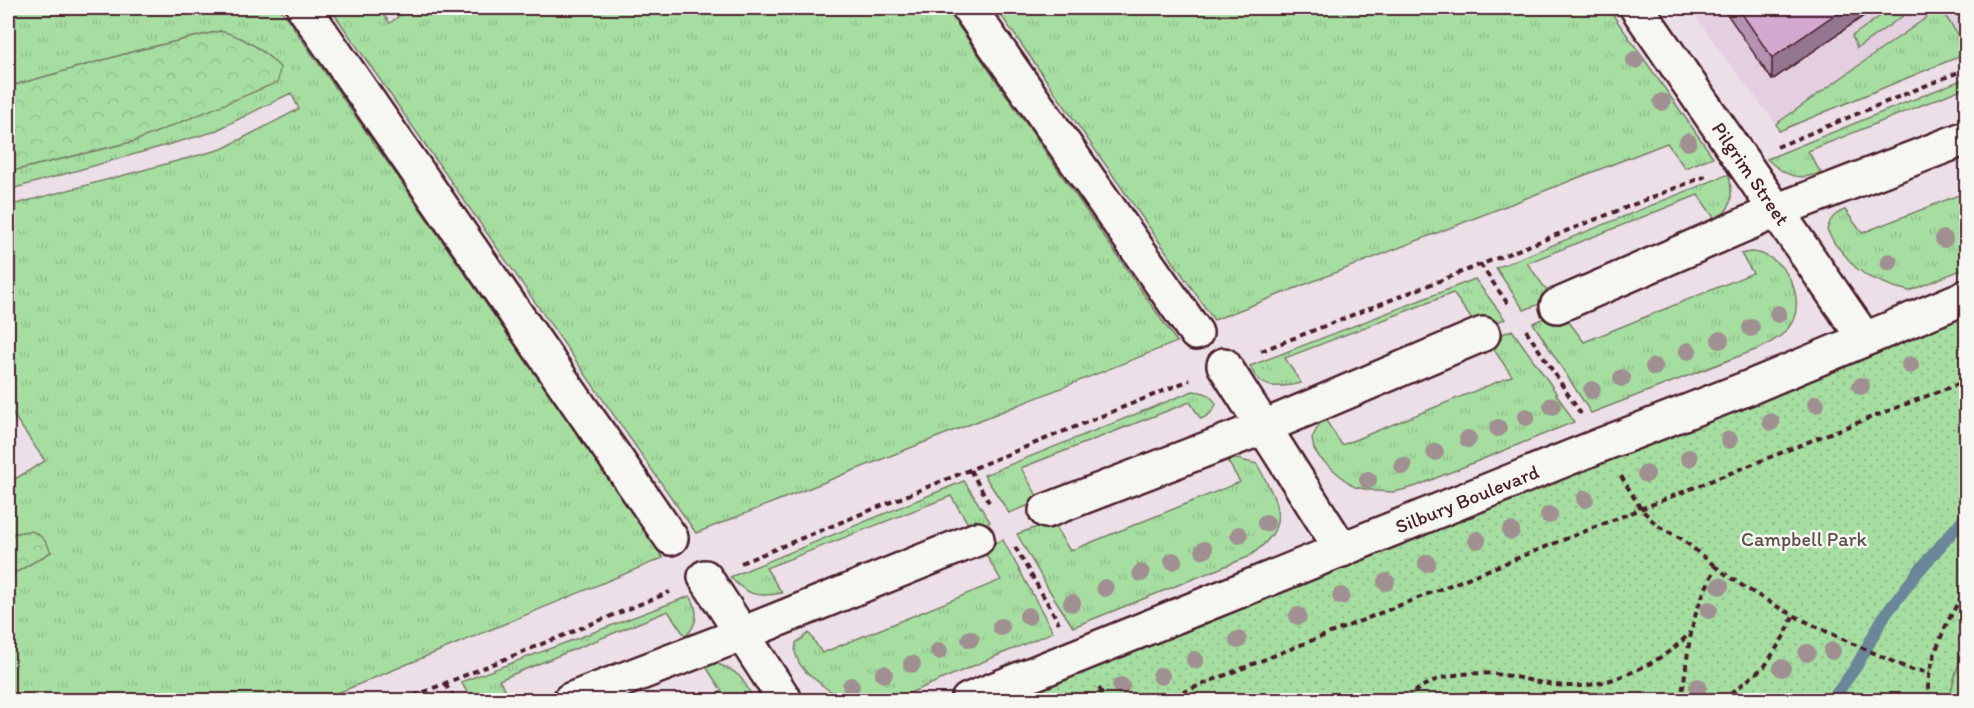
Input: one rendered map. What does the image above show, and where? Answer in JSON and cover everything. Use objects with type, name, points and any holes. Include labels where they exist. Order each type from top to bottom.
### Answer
[{"type":"street","points":[[304,8],[671,538]]},
{"type":"street","points":[[969,8],[1196,333]]},
{"type":"street","name":"Pilgrim Street","points":[[1638,8],[1864,338]]},
{"type":"street","points":[[1557,306],[1776,211],[1966,138]]},
{"type":"street","name":"Silbury Boulevard","points":[[968,700],[1753,386],[1966,297]]},
{"type":"street","points":[[1046,511],[1264,427],[1483,334]]},
{"type":"street","points":[[1224,365],[1342,550]]},
{"type":"street","points":[[570,700],[742,634],[977,539]]},
{"type":"street","points":[[705,577],[785,700]]},
{"type":"path","points":[[404,700],[1224,365],[1742,161],[1966,69]]},
{"type":"path","points":[[1480,264],[1513,311]]},
{"type":"path","points":[[1526,330],[1641,509],[1658,526],[1682,539],[1744,589],[1793,616],[1911,670],[1930,672]]},
{"type":"path","points":[[1163,700],[1966,381]]},
{"type":"path","points":[[970,470],[993,509]]},
{"type":"path","points":[[1010,539],[1106,700]]},
{"type":"path","points":[[1680,700],[1695,613],[1716,567]]},
{"type":"path","points":[[1928,700],[1930,672],[1942,636],[1966,590]]},
{"type":"path","points":[[1723,700],[1765,666],[1786,633],[1793,616]]},
{"type":"path","points":[[1407,700],[1427,684],[1465,674],[1494,674],[1544,684],[1577,686],[1596,684],[1626,675],[1654,661],[1685,639],[1691,632]]},
{"type":"path","points":[[445,684],[456,700]]},
{"type":"shaded area","points":[[1690,8],[1966,8],[1966,22],[1776,124]]},
{"type":"green space","points":[[8,8],[280,8],[663,558],[321,700],[8,700],[8,577],[51,552],[15,533],[8,537],[8,483],[45,461],[8,407],[8,206],[222,149],[299,109],[291,93],[213,132],[8,190],[8,172],[135,141],[220,31],[139,50],[8,87]]},
{"type":"green space","points":[[330,8],[389,8],[382,13],[390,23],[409,8],[946,8],[1177,342],[696,533]]},
{"type":"green space","points":[[996,8],[1608,8],[1713,157],[1685,168],[1667,143],[1214,320]]},
{"type":"green space","points":[[1892,8],[1914,8],[1857,48],[1852,36]]},
{"type":"green space","points":[[1940,8],[1959,36],[1965,54],[1779,131],[1776,124]]},
{"type":"green space","points":[[220,31],[245,40],[274,61],[280,67],[278,82],[135,141],[8,172],[8,87],[139,50]]},
{"type":"green space","points":[[1966,78],[1966,91],[1964,88],[1808,151],[1821,173],[1798,177],[1786,173],[1767,159]]},
{"type":"green space","points":[[1729,174],[1731,200],[1726,211],[1715,219],[1698,195],[1527,263],[1553,299],[1524,310],[1496,268]]},
{"type":"green space","points":[[1966,192],[1966,268],[1909,291],[1869,277],[1856,268],[1835,244],[1827,230],[1833,217],[1845,210],[1862,233]]},
{"type":"green space","points":[[1750,252],[1762,254],[1782,267],[1794,288],[1795,313],[1785,332],[1763,347],[1591,413],[1533,323],[1561,311],[1584,342],[1753,273],[1741,254]]},
{"type":"green space","points":[[1475,279],[1505,319],[1478,328],[1453,293],[1285,358],[1301,383],[1285,386],[1265,384],[1254,374],[1250,366]]},
{"type":"green space","name":"Campbell Park","points":[[1966,297],[1966,700],[968,700]]},
{"type":"green space","points":[[1512,330],[1574,422],[1414,487],[1394,492],[1355,487],[1320,458],[1314,449],[1312,438],[1321,421],[1325,419],[1342,445],[1512,376],[1488,341]]},
{"type":"green space","points":[[1193,391],[1207,394],[1216,404],[1204,418],[1201,419],[1190,402],[1021,468],[1040,501],[1009,513],[984,475]]},
{"type":"green space","points":[[1237,459],[1257,464],[1276,503],[1278,514],[1276,525],[1262,546],[1248,557],[1073,627],[1017,534],[1052,522],[1070,551],[1240,482],[1227,460]]},
{"type":"green space","points":[[964,481],[990,522],[972,530],[951,496],[766,568],[782,593],[753,594],[730,577]]},
{"type":"green space","points":[[31,531],[43,539],[51,552],[8,577],[8,537],[15,533]]},
{"type":"green space","points":[[1003,540],[1053,632],[898,698],[850,700],[823,686],[799,663],[795,652],[796,643],[809,633],[822,653],[1001,580],[982,548]]},
{"type":"green space","points":[[690,596],[695,606],[696,617],[693,627],[685,636],[668,611],[499,680],[512,700],[472,700],[461,682]]},
{"type":"green space","points":[[1966,643],[1966,700],[1949,700],[1955,675]]},
{"type":"green space","points":[[715,663],[735,672],[747,686],[754,700],[700,700],[722,691],[704,664]]},
{"type":"building","points":[[1738,8],[1844,8],[1772,58]]},
{"type":"waterway","points":[[1832,700],[1856,667],[1883,618],[1917,573],[1966,516]]}]
